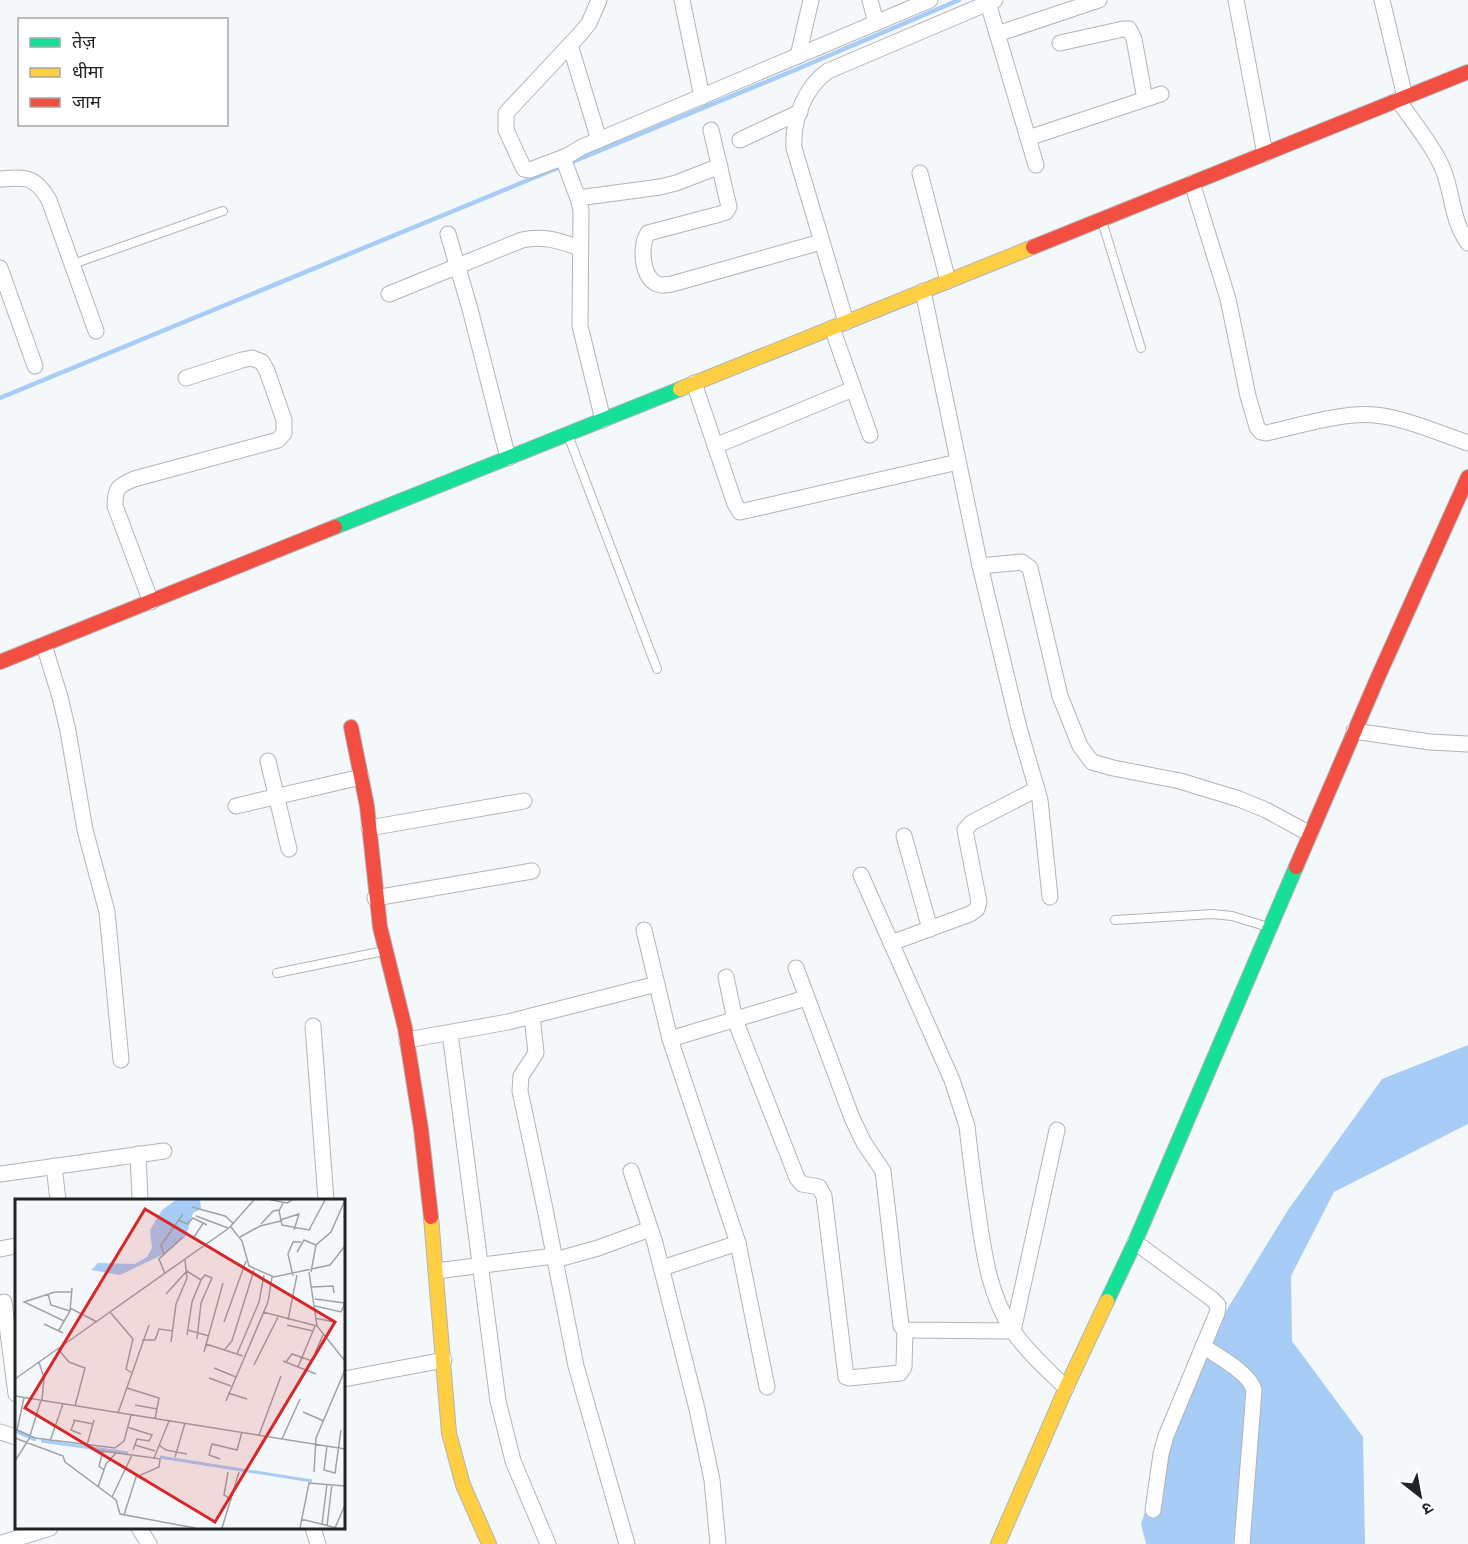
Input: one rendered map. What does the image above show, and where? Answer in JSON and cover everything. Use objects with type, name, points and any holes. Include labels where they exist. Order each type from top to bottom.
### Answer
[{"type":"street","points":[[598,0],[589,23],[507,113],[506,130],[524,169],[530,170],[567,163],[599,140],[930,0]]},
{"type":"street","points":[[682,0],[702,97]]},
{"type":"street","points":[[798,56],[811,0]]},
{"type":"street","points":[[870,0],[876,23]]},
{"type":"street","points":[[997,34],[1099,0]]},
{"type":"street","points":[[1236,0],[1265,154]]},
{"type":"street","points":[[1382,0],[1402,99],[1441,165],[1454,217],[1468,243]]},
{"type":"street","points":[[870,435],[853,389],[821,242],[794,148],[794,128],[813,85],[828,70],[992,2],[997,34],[1036,165]]},
{"type":"street","points":[[1060,44],[1123,29],[1129,30],[1134,39],[1145,99]]},
{"type":"street","points":[[570,45],[599,140]]},
{"type":"street","points":[[0,662],[1468,72]]},
{"type":"street","points":[[1028,138],[1161,94]]},
{"type":"street","points":[[740,140],[800,112]]},
{"type":"street","points":[[711,130],[729,207],[726,212],[652,231],[645,238],[643,254],[648,276],[653,282],[659,285],[672,284],[821,242]]},
{"type":"street","points":[[567,163],[580,210],[581,335],[603,420]]},
{"type":"street","points":[[578,198],[660,187],[720,166]]},
{"type":"street","points":[[920,173],[948,281]]},
{"type":"street","points":[[0,179],[30,179],[41,186],[49,200],[96,331]]},
{"type":"street","points":[[1192,183],[1225,288],[1248,396],[1257,427],[1261,432],[1266,433],[1350,416],[1374,415],[1389,417],[1468,443]]},
{"type":"street","points":[[448,234],[489,379],[508,458]]},
{"type":"street","points":[[389,294],[522,240],[546,237],[580,248]]},
{"type":"street","points":[[0,268],[35,366]]},
{"type":"street","points":[[922,291],[980,566],[1043,816],[1050,897]]},
{"type":"street","points":[[151,602],[115,506],[115,495],[120,486],[134,479],[272,442],[278,440],[284,433],[284,420],[262,362],[252,358],[242,360],[186,378]]},
{"type":"street","points":[[694,383],[735,504],[740,512],[958,462]]},
{"type":"street","points":[[715,446],[853,389]]},
{"type":"street","points":[[998,1544],[1066,1388],[1134,1242],[1354,731],[1464,495],[1468,477]]},
{"type":"street","points":[[980,566],[1022,562],[1030,568],[1060,696],[1080,746],[1092,762],[1180,781],[1239,799],[1266,810],[1310,834]]},
{"type":"street","points":[[44,645],[63,708],[85,830],[107,912],[121,1060]]},
{"type":"street","points":[[351,728],[369,828],[375,898],[407,1040],[421,1129],[436,1271],[449,1433],[463,1485],[489,1544]]},
{"type":"street","points":[[1354,731],[1430,742],[1468,744]]},
{"type":"street","points":[[268,761],[289,849]]},
{"type":"street","points":[[236,806],[361,777]]},
{"type":"street","points":[[891,943],[970,914],[979,906],[965,836],[966,827],[1037,789]]},
{"type":"street","points":[[369,828],[524,801]]},
{"type":"street","points":[[904,836],[930,929]]},
{"type":"street","points":[[375,898],[532,871]]},
{"type":"street","points":[[861,875],[952,1080],[961,1106],[967,1126],[988,1275],[1003,1315],[1026,1348],[1066,1388]]},
{"type":"street","points":[[644,930],[670,1039],[738,1243],[767,1387]]},
{"type":"street","points":[[726,977],[735,1020],[796,1178],[802,1184],[819,1187],[824,1196],[846,1377],[900,1373],[904,1367],[905,1330],[901,1323],[883,1171],[864,1143],[852,1118],[796,968]]},
{"type":"street","points":[[407,1040],[532,1016],[657,984]]},
{"type":"street","points":[[670,1039],[807,998]]},
{"type":"street","points":[[532,1016],[536,1053],[521,1076],[520,1091],[580,1385],[627,1544]]},
{"type":"street","points":[[313,1026],[326,1199]]},
{"type":"street","points":[[450,1033],[498,1401],[513,1461],[548,1544]]},
{"type":"street","points":[[1013,1331],[1057,1130]]},
{"type":"street","points":[[0,1174],[164,1151]]},
{"type":"street","points":[[138,1154],[140,1199]]},
{"type":"street","points":[[54,1166],[58,1199]]},
{"type":"street","points":[[631,1171],[662,1268],[712,1480],[718,1544]]},
{"type":"street","points":[[436,1271],[555,1258],[598,1248],[651,1229]]},
{"type":"street","points":[[1134,1242],[1216,1302],[1217,1313],[1166,1436],[1161,1454],[1153,1510]]},
{"type":"street","points":[[662,1268],[738,1243]]},
{"type":"street","points":[[0,1249],[15,1246]]},
{"type":"street","points":[[4,1302],[15,1386]]},
{"type":"street","points":[[905,1330],[1013,1331]]},
{"type":"street","points":[[1203,1346],[1245,1376],[1254,1390],[1242,1544]]},
{"type":"street","points":[[345,1379],[444,1360]]},
{"type":"street","points":[[0,1432],[15,1437]]},
{"type":"street","points":[[2,1543],[44,1529]]},
{"type":"street","points":[[140,1529],[149,1544]]},
{"type":"street","points":[[314,1529],[318,1544]]},
{"type":"lane","points":[[72,264],[223,211]]},
{"type":"lane","points":[[1102,219],[1141,348]]},
{"type":"lane","points":[[568,434],[657,669]]},
{"type":"lane","points":[[1115,920],[1212,914],[1232,916],[1270,927]]},
{"type":"lane","points":[[277,973],[386,951]]},
{"type":"water","points":[[1468,1045],[1468,1124],[1334,1192],[1291,1276],[1292,1341],[1363,1437],[1365,1544],[1146,1544],[1141,1524],[1194,1363],[1288,1210],[1382,1079]]},
{"type":"waterway","points":[[0,398],[959,0]]},
{"type":"traffic: fast","points":[[335,527],[680,389]]},
{"type":"traffic: fast","points":[[1107,1301],[1135,1242],[1296,867]]},
{"type":"traffic: slow","points":[[680,389],[1033,247]]},
{"type":"traffic: slow","points":[[431,1217],[449,1433],[463,1485],[489,1544]]},
{"type":"traffic: slow","points":[[998,1544],[1066,1388],[1107,1301]]},
{"type":"traffic: jam","points":[[1033,247],[1468,72]]},
{"type":"traffic: jam","points":[[1296,867],[1468,477]]},
{"type":"traffic: jam","points":[[0,662],[335,527]]},
{"type":"traffic: jam","points":[[351,727],[367,806],[380,927],[405,1028],[421,1129],[431,1217]]}]
